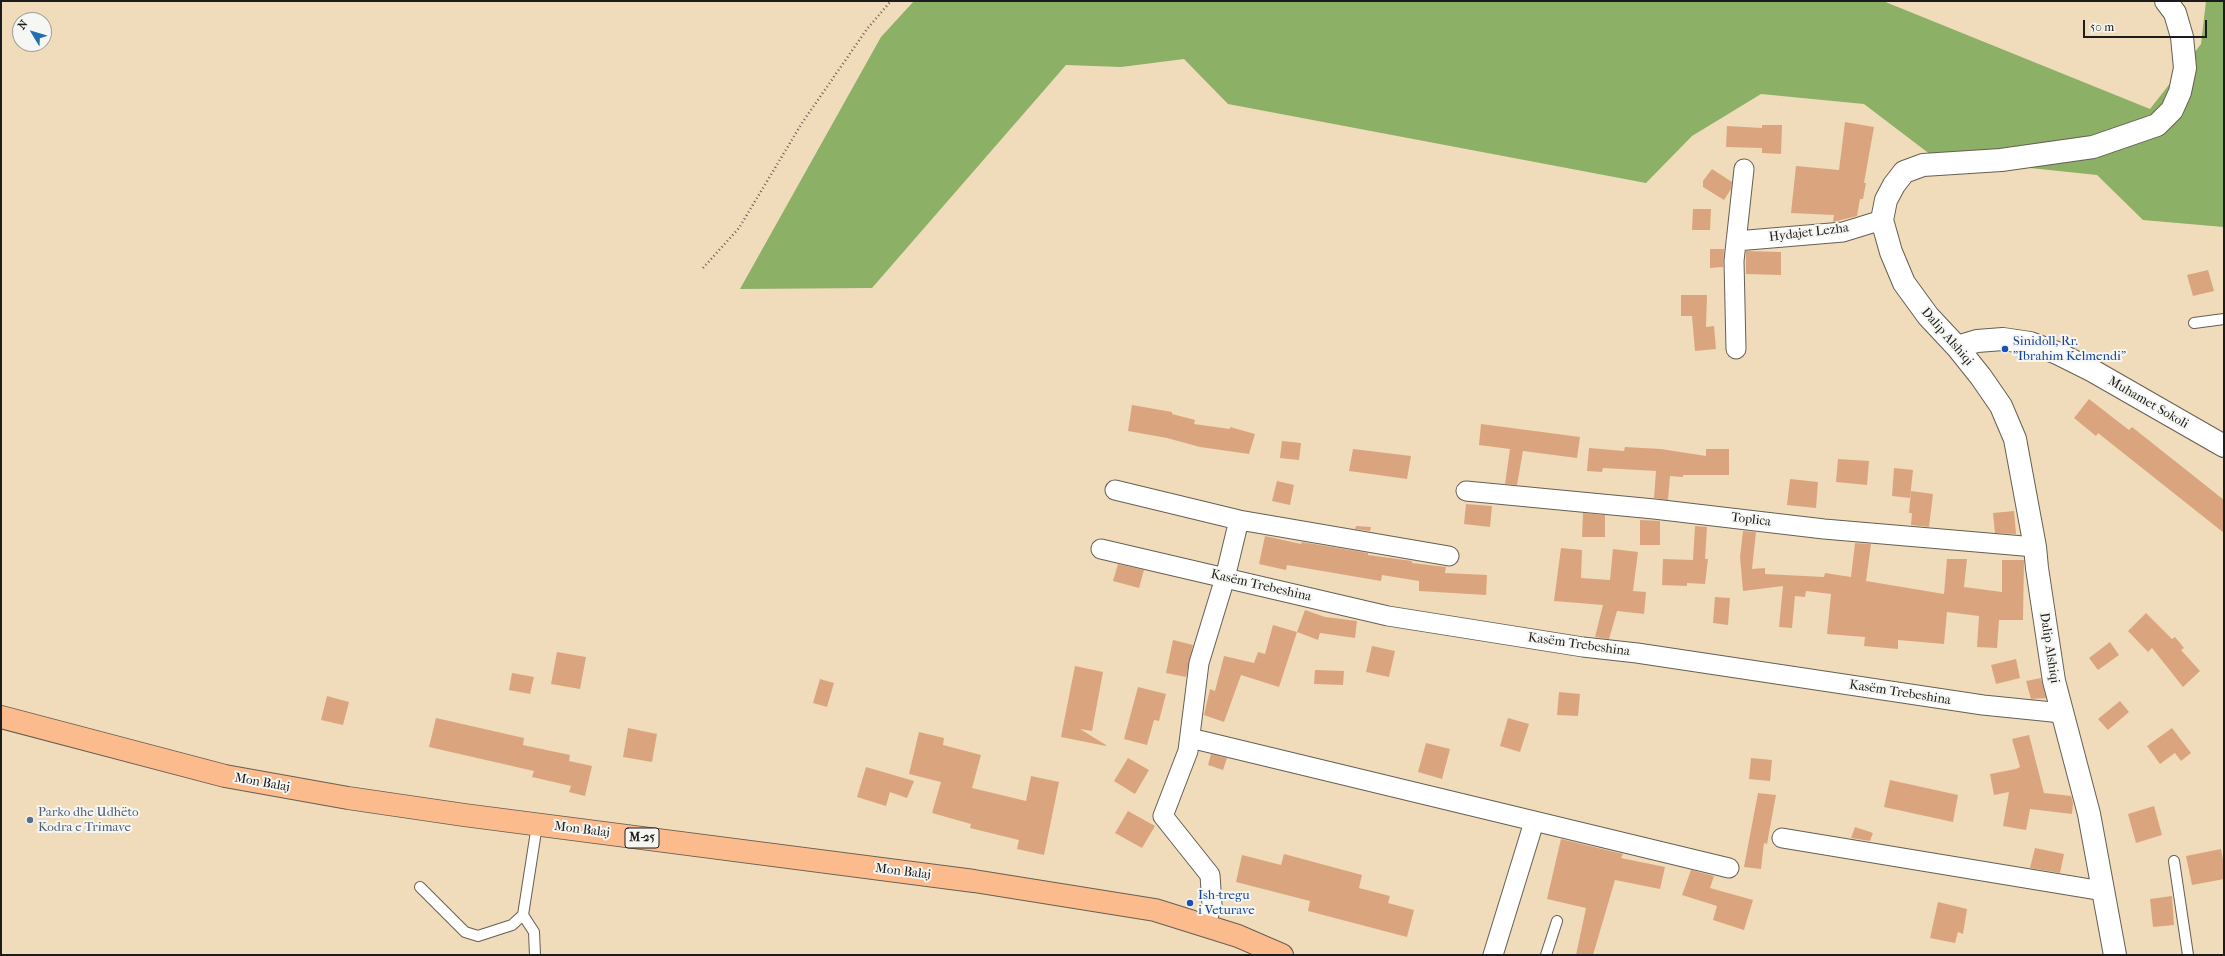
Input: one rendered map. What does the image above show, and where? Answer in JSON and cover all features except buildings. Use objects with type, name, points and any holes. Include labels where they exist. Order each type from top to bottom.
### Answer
[{"type":"main road","name":"Mon Balaj","points":[[1,716],[225,776],[356,799],[538,825],[974,881],[1155,910],[1238,936],[1282,955]]},
{"type":"street","name":"Dalip Alshiqi","points":[[2115,955],[2090,821],[2054,680],[2036,568],[2035,547],[2015,439],[2001,406],[1981,377],[1957,347],[1928,316],[1904,283],[1890,252],[1882,220],[1886,200],[1894,185],[1904,172],[1923,165],[2001,160],[2093,147],[2157,125],[2172,110],[2180,92],[2185,68],[2182,37],[2177,19],[2175,13],[2166,1]]},
{"type":"street","points":[[1736,349],[1734,261],[1744,169]]},
{"type":"street","name":"Hydajet Lezha","points":[[1736,241],[1843,232],[1882,220]]},
{"type":"street","name":"Muhamet Sokoli","points":[[1957,347],[1977,341],[2003,339],[2030,343],[2057,353],[2093,371],[2224,446]]},
{"type":"street","points":[[1115,490],[1239,520],[1449,556]]},
{"type":"street","name":"Toplica","points":[[1466,491],[1654,509],[1824,529],[2035,547]]},
{"type":"street","points":[[1205,925],[1207,915],[1212,905],[1210,875],[1163,816],[1184,762],[1190,738],[1199,663],[1225,578],[1239,520]]},
{"type":"street","name":"Kasëm Trebeshina","points":[[1101,549],[1362,610],[1418,621],[1983,705],[2062,713]]},
{"type":"street","points":[[1190,738],[1730,868]]},
{"type":"street","points":[[1493,955],[1534,822]]},
{"type":"street","points":[[1782,838],[2103,891]]},
{"type":"lane","points":[[2194,324],[2224,319]]},
{"type":"lane","points":[[420,887],[465,932],[478,936],[512,925],[523,915],[538,825]]},
{"type":"lane","points":[[2174,861],[2188,955]]},
{"type":"lane","points":[[523,915],[534,932],[535,955]]},
{"type":"lane","points":[[1546,955],[1557,921]]},
{"type":"path","points":[[703,268],[739,228],[802,123],[867,29],[891,1]]},
{"type":"green space","points":[[914,1],[1883,1],[2150,109],[2201,44],[2206,1],[2224,1],[2224,227],[2143,220],[2097,175],[1935,158],[1864,104],[1761,94],[1692,136],[1646,183],[1228,104],[1184,59],[1121,67],[1066,65],[872,288],[740,289],[881,37]]},
{"type":"place","name":"Sinidoll, Rr. \"Ibrahim Kelmendi\"","points":[[2005,349]]},
{"type":"place","name":"Parko dhe Udhëto Kodra e Trimave","points":[[30,820]]},
{"type":"place","name":"Ish-tregu i Veturave","points":[[1190,903]]}]
